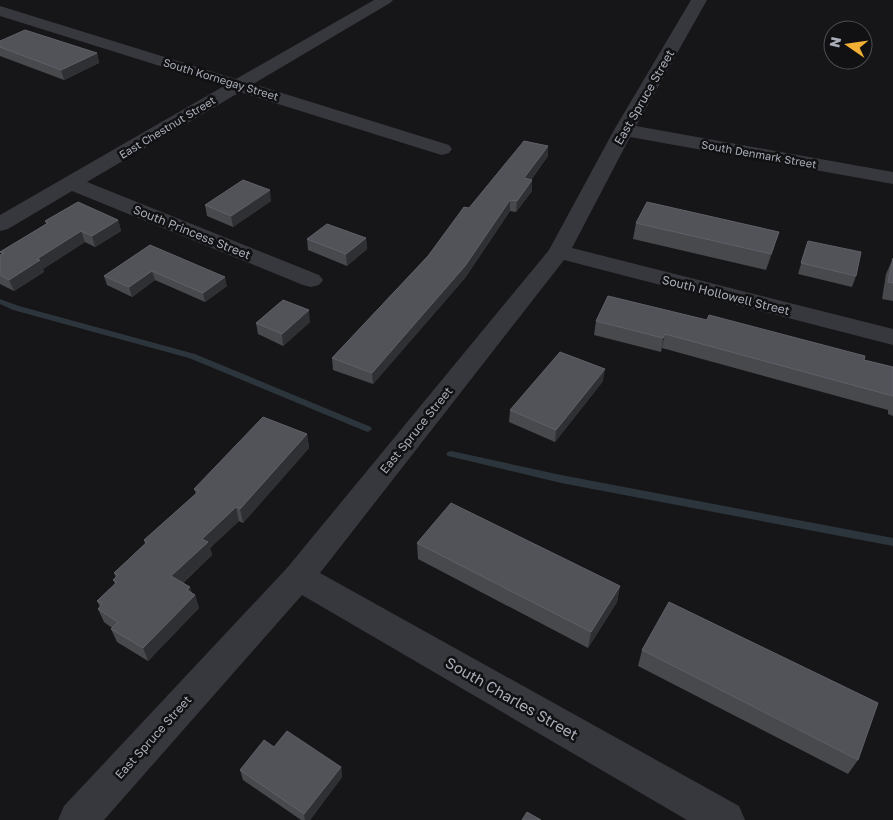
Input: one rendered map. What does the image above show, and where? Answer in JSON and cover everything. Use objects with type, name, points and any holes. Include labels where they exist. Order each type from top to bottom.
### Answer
[{"type":"street","name":"East Chestnut Street","points":[[0,224],[385,0]]},
{"type":"street","name":"East Spruce Street","points":[[78,820],[298,576],[560,252],[624,130],[699,0]]},
{"type":"street","name":"South Kornegay Street","points":[[0,11],[442,148]]},
{"type":"street","name":"South Denmark Street","points":[[624,130],[893,178]]},
{"type":"street","name":"South Princess Street","points":[[72,183],[311,280]]},
{"type":"street","name":"South Hollowell Street","points":[[560,252],[893,337]]},
{"type":"street","name":"South Charles Street","points":[[298,576],[725,820]]},
{"type":"building","points":[[25,30],[97,53],[61,70],[0,47],[0,41]]},
{"type":"building","points":[[524,141],[548,146],[524,178],[532,180],[517,201],[510,200],[465,266],[372,373],[332,358],[428,256],[464,207],[469,208]]},
{"type":"building","points":[[243,180],[270,190],[231,216],[205,205]]},
{"type":"building","points":[[78,202],[118,220],[92,236],[81,231],[37,259],[40,260],[9,280],[0,275],[0,255],[4,253],[0,252],[48,223],[45,221]]},
{"type":"building","points":[[647,202],[779,232],[771,254],[636,223]]},
{"type":"building","points":[[327,224],[366,238],[346,254],[307,239]]},
{"type":"building","points":[[808,241],[861,252],[856,276],[801,263]]},
{"type":"building","points":[[150,245],[225,277],[203,293],[152,271],[129,287],[104,276]]},
{"type":"building","points":[[893,258],[893,283],[888,282]]},
{"type":"building","points":[[608,296],[707,320],[709,315],[865,356],[864,360],[893,367],[893,396],[665,334],[663,338],[596,321]]},
{"type":"building","points":[[283,300],[309,310],[282,334],[256,323]]},
{"type":"building","points":[[560,352],[605,369],[556,430],[510,410]]},
{"type":"building","points":[[263,417],[307,434],[240,509],[236,507],[202,539],[208,542],[171,576],[190,587],[187,590],[195,595],[143,648],[111,629],[118,622],[98,609],[102,604],[97,601],[117,582],[113,580],[118,575],[114,573],[147,542],[144,540],[199,491],[194,489]]},
{"type":"building","points":[[451,503],[620,586],[591,632],[417,543]]},
{"type":"building","points":[[669,602],[878,703],[858,760],[642,650]]},
{"type":"building","points":[[287,731],[341,767],[304,814],[240,770],[264,740],[274,747]]},
{"type":"building","points":[[527,812],[541,820],[522,820]]},
{"type":"waterway","points":[[0,301],[16,308],[192,356],[368,429]]},
{"type":"waterway","points":[[451,454],[561,479],[893,542]]}]
